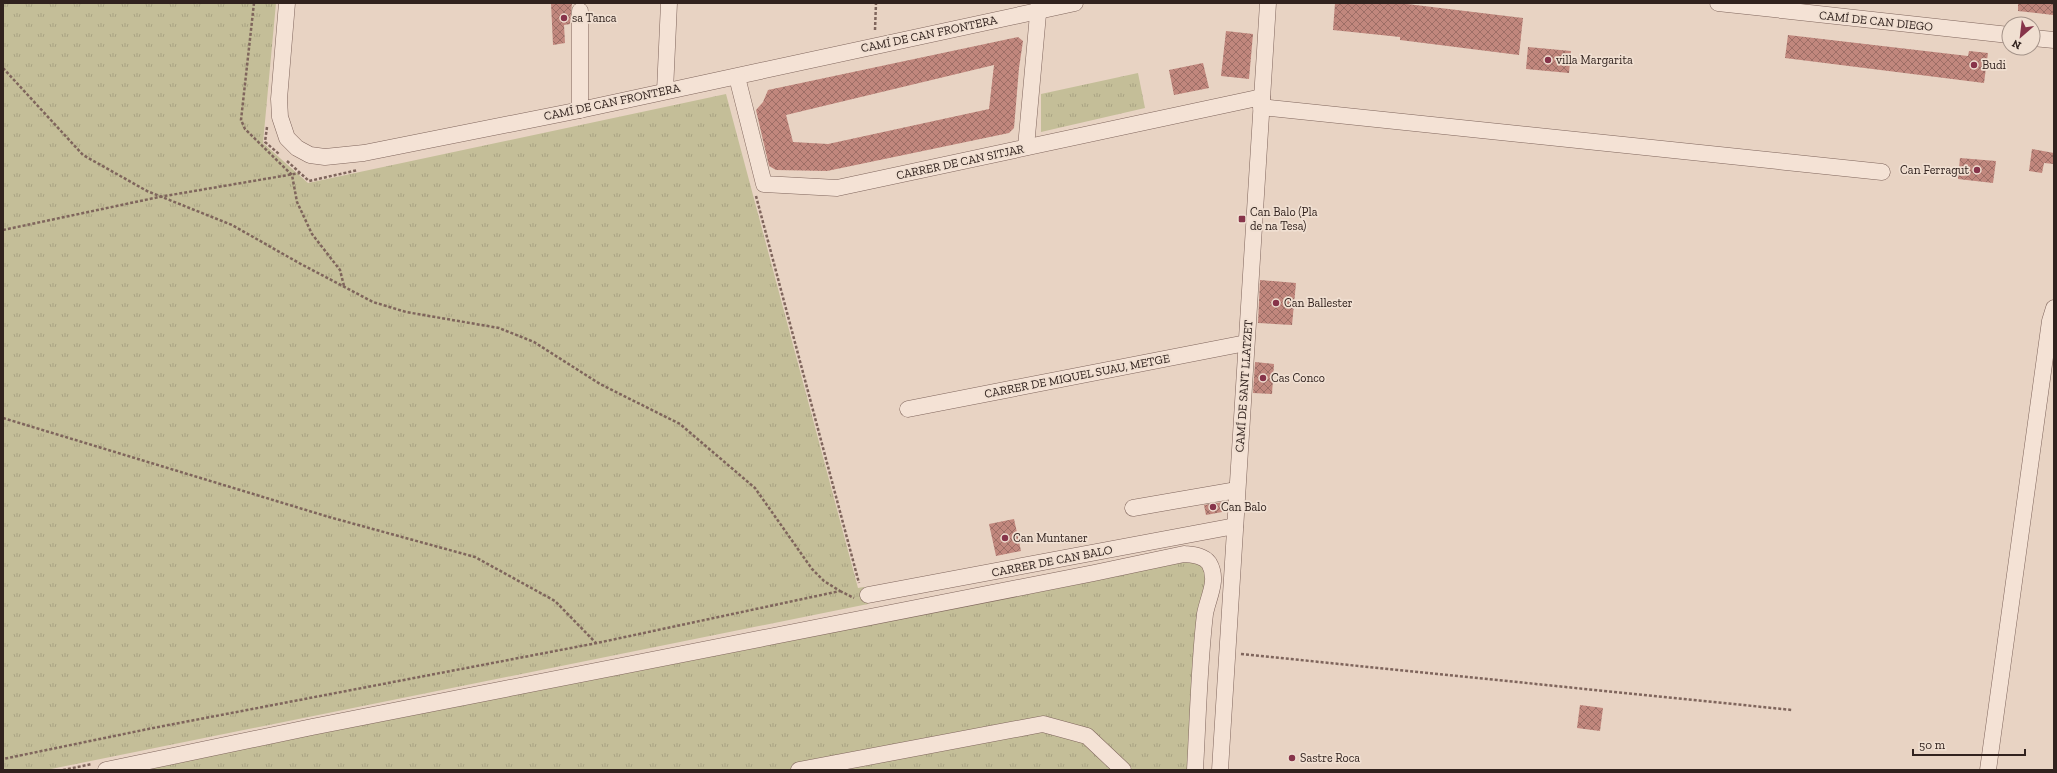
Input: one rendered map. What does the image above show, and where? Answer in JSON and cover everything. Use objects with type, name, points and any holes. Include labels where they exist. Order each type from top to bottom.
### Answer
[{"type":"street","name":"CAMÍ DE CAN FRONTERA","points":[[287,3],[279,99],[280,117],[287,138],[298,148],[310,155],[324,157],[364,153],[580,110],[664,91],[737,77],[1039,7],[1075,3]]},
{"type":"street","points":[[664,91],[669,3]]},
{"type":"street","name":"CAMÍ DE SANT LLATZET","points":[[1220,770],[1268,3]]},
{"type":"street","name":"CAMÍ DE CAN DIEGO","points":[[1718,3],[2001,34]]},
{"type":"street","points":[[1026,147],[1039,7]]},
{"type":"street","points":[[580,11],[580,110]]},
{"type":"street","points":[[2041,39],[2054,40]]},
{"type":"street","name":"CARRER DE CAN SITJAR","points":[[737,77],[764,184],[837,188],[1026,147],[1262,102],[1882,172]]},
{"type":"street","points":[[1988,770],[2050,321],[2054,308]]},
{"type":"street","name":"CARRER DE MIQUEL SUAU, METGE","points":[[908,409],[1246,343]]},
{"type":"street","points":[[1133,508],[1237,490]]},
{"type":"street","name":"CARRER DE CAN BALO","points":[[868,595],[1235,526]]},
{"type":"street","points":[[106,770],[312,727],[1184,554],[1199,555],[1209,563],[1214,583],[1207,605],[1203,633],[1195,770]]},
{"type":"street","points":[[799,770],[1044,724],[1087,736],[1123,770]]},
{"type":"path","points":[[874,45],[876,3]]},
{"type":"path","points":[[3,68],[83,155],[159,197],[232,225],[299,263],[374,302],[406,312],[499,328],[534,342],[600,384],[680,424],[755,488],[812,569],[824,581],[840,591],[597,643],[153,728],[3,759]]},
{"type":"path","points":[[267,126],[266,142],[309,181],[364,169]]},
{"type":"path","points":[[3,230],[159,197],[301,173]]},
{"type":"path","points":[[755,195],[860,585],[866,584],[868,595]]},
{"type":"path","points":[[3,418],[329,517],[475,558],[555,601],[597,643]]},
{"type":"path","points":[[1227,652],[1792,710]]},
{"type":"green space","points":[[3,3],[276,3],[263,143],[308,183],[726,94],[858,588],[864,587],[868,604],[46,770],[3,770]]},
{"type":"green space","points":[[1138,73],[1145,108],[1041,132],[1041,94]]},
{"type":"green space","points":[[1184,554],[1209,563],[1195,770],[105,770]]},
{"type":"building","name":"sa Tanca","points":[[551,3],[572,3],[570,24],[564,25],[565,43],[553,45]]},
{"type":"building","points":[[1335,3],[1399,3],[1523,18],[1519,55],[1400,40],[1400,37],[1333,30]]},
{"type":"building","points":[[2018,3],[2054,3],[2053,15],[2018,11]]},
{"type":"building","points":[[1226,31],[1253,34],[1249,79],[1221,76]]},
{"type":"building","points":[[1788,35],[1968,56],[1969,51],[1988,53],[1984,83],[1785,58]]},
{"type":"building","points":[[1018,37],[1023,41],[1019,68],[1014,128],[1009,133],[827,171],[776,170],[769,166],[756,110],[763,102],[768,90]],"holes":[[[994,65],[989,109],[828,144],[793,142],[786,115]]]},
{"type":"building","name":"villa Margarita","points":[[1528,47],[1571,51],[1569,73],[1526,69]]},
{"type":"building","points":[[1203,63],[1209,88],[1174,95],[1169,70]]},
{"type":"building","points":[[2032,149],[2054,153],[2054,164],[2044,163],[2042,173],[2029,171]]},
{"type":"building","name":"Can Ferragut","points":[[1960,158],[1996,161],[1993,183],[1958,179]]},
{"type":"building","name":"Can Ballester","points":[[1260,280],[1296,283],[1292,325],[1258,323]]},
{"type":"building","name":"Cas Conco","points":[[1255,362],[1274,364],[1272,394],[1253,393]]},
{"type":"building","name":"Can Balo","points":[[1223,502],[1222,512],[1206,515],[1204,505]]},
{"type":"building","name":"Can Muntaner","points":[[1014,519],[1021,551],[996,556],[989,524]]},
{"type":"building","points":[[1580,705],[1603,708],[1600,731],[1577,728]]},
{"type":"place","name":"sa Tanca","points":[[564,18]]},
{"type":"place","name":"villa Margarita","points":[[1548,60]]},
{"type":"place","name":"Budi","points":[[1974,65]]},
{"type":"place","name":"Can Ferragut","points":[[1977,170]]},
{"type":"place","name":"Can Balo (Pla de na Tesa)","points":[[1242,219]]},
{"type":"place","name":"Can Ballester","points":[[1276,303]]},
{"type":"place","name":"Cas Conco","points":[[1263,378]]},
{"type":"place","name":"Can Balo","points":[[1213,507]]},
{"type":"place","name":"Can Muntaner","points":[[1005,538]]},
{"type":"place","name":"Sastre Roca","points":[[1292,758]]}]
